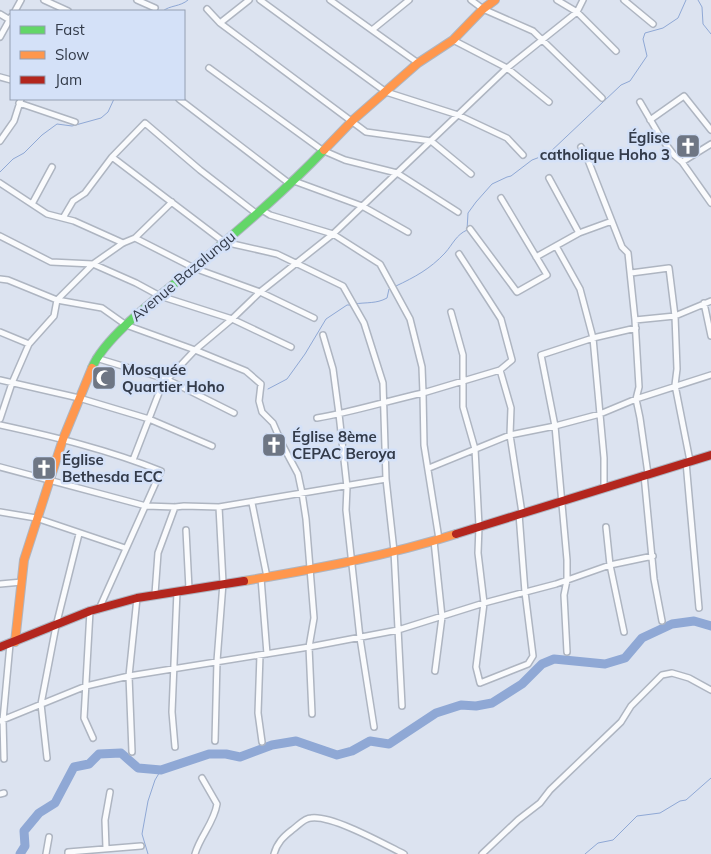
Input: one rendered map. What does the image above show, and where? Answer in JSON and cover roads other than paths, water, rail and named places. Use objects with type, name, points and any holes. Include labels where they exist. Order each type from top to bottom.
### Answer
[{"type":"street","points":[[44,0],[66,10]]},
{"type":"street","points":[[137,0],[155,8]]},
{"type":"street","points":[[220,22],[248,0]]},
{"type":"street","points":[[260,0],[386,92],[458,115],[507,138],[523,155]]},
{"type":"street","points":[[330,0],[418,63]]},
{"type":"street","points":[[372,30],[409,0]]},
{"type":"street","points":[[471,0],[483,9],[533,31],[602,98]]},
{"type":"street","name":"Avenue Bazalungu","points":[[13,643],[24,560],[36,518],[63,439],[96,358],[126,325],[260,212],[352,120],[418,63],[453,40],[483,9],[495,0]]},
{"type":"street","points":[[557,0],[576,12],[616,51]]},
{"type":"street","points":[[133,460],[166,379],[195,350],[232,319],[260,292],[333,234],[507,68],[576,12],[583,0]]},
{"type":"street","points":[[624,0],[653,24]]},
{"type":"street","points":[[207,9],[220,22],[366,132],[431,141],[471,174]]},
{"type":"street","points":[[0,14],[10,22],[0,37]]},
{"type":"street","points":[[453,40],[507,68],[550,102]]},
{"type":"street","points":[[209,68],[322,150],[345,160],[397,173],[458,212]]},
{"type":"street","points":[[650,120],[684,96],[711,130]]},
{"type":"street","points":[[179,100],[292,182],[362,206],[408,232]]},
{"type":"street","points":[[0,141],[14,121],[20,101],[75,122]]},
{"type":"street","points":[[640,102],[660,138],[682,162],[711,203]]},
{"type":"street","points":[[63,218],[73,201],[85,193],[112,157],[145,123],[200,170],[260,212],[333,234],[380,264],[410,319],[422,367],[424,445],[429,468],[442,617],[435,671]]},
{"type":"street","points":[[682,162],[711,144]]},
{"type":"street","points":[[581,147],[586,155],[622,247],[628,253],[636,328],[639,387],[636,399],[646,475],[654,579],[662,621]]},
{"type":"street","points":[[112,157],[224,242],[277,254],[343,286],[364,323],[383,383],[385,401],[386,480],[394,551],[402,706]]},
{"type":"street","points":[[32,204],[52,167]]},
{"type":"street","points":[[548,178],[579,233]]},
{"type":"street","points":[[0,183],[47,214],[63,218],[123,243]]},
{"type":"street","points":[[470,229],[517,292],[547,275],[501,198]]},
{"type":"street","points":[[0,418],[12,383],[29,344],[54,316],[56,300],[92,264],[123,243],[135,238],[172,202]]},
{"type":"street","points":[[536,257],[579,233],[612,221]]},
{"type":"street","points":[[0,236],[51,262],[92,264],[136,283],[160,296],[232,319],[291,347]]},
{"type":"street","points":[[135,238],[194,268],[260,292],[314,318]]},
{"type":"street","points":[[556,246],[580,289],[593,338],[604,487]]},
{"type":"street","points":[[317,418],[340,414],[385,401],[423,394],[500,370],[512,360],[501,319],[460,254]]},
{"type":"street","points":[[631,273],[669,268],[675,316],[677,369],[675,386],[688,461],[698,608]]},
{"type":"street","points":[[0,280],[8,280],[56,300],[102,308],[126,325],[246,371],[261,384],[259,401],[262,412],[273,423],[298,474],[302,493],[314,618],[309,647],[312,714]]},
{"type":"street","points":[[635,320],[675,316],[711,301]]},
{"type":"street","points":[[704,303],[711,336]]},
{"type":"street","points":[[451,312],[464,355],[463,407],[475,449],[480,526],[478,553],[484,603],[476,667],[480,682],[528,664],[533,656],[525,592],[521,513],[510,435],[511,408],[500,370]]},
{"type":"street","points":[[567,652],[564,595],[567,580],[567,560],[562,502],[555,426],[541,355],[593,338],[636,328]]},
{"type":"street","points":[[0,332],[29,344]]},
{"type":"street","points":[[323,335],[334,369],[340,414],[347,487],[346,510],[360,638],[374,727]]},
{"type":"street","points":[[96,358],[166,379],[234,413]]},
{"type":"street","points":[[429,468],[510,435],[600,414],[636,399],[711,375]]},
{"type":"street","points":[[0,380],[79,398],[149,419],[212,446]]},
{"type":"street","points":[[0,424],[63,439],[133,460],[161,471],[95,610],[84,718],[93,738]]},
{"type":"street","points":[[0,647],[95,610],[137,598],[310,570],[394,551],[562,502],[604,487],[711,455]]},
{"type":"street","points":[[0,467],[146,506],[175,507],[219,507],[252,503],[386,480]]},
{"type":"street","points":[[252,503],[264,578],[267,654]]},
{"type":"street","points":[[155,594],[158,553],[175,507]]},
{"type":"street","points":[[215,741],[217,661],[222,583],[219,507]]},
{"type":"street","points":[[0,512],[36,518],[125,548]]},
{"type":"street","points":[[606,526],[610,565],[624,632]]},
{"type":"street","points":[[186,530],[189,590]]},
{"type":"street","points":[[46,758],[41,704],[56,626],[79,534]]},
{"type":"street","points":[[1,720],[86,686],[129,676],[309,647],[398,630],[484,603],[556,584],[610,565],[653,556]]},
{"type":"street","points":[[0,584],[22,582]]},
{"type":"street","points":[[175,747],[172,712],[176,591]]},
{"type":"street","points":[[132,752],[129,676],[137,598]]},
{"type":"street","points":[[4,759],[1,720],[13,643]]},
{"type":"street","points":[[260,655],[258,713],[262,742]]},
{"type":"street","points":[[482,854],[518,820],[540,803],[550,790],[620,722],[631,706],[662,675],[672,673],[689,678],[711,690]]},
{"type":"street","points":[[195,854],[198,843],[215,816],[217,804],[202,778]]},
{"type":"street","points":[[106,848],[105,820],[110,792]]},
{"type":"street","points":[[274,854],[276,846],[282,838],[307,818],[313,817],[337,822],[404,854]]},
{"type":"street","points":[[46,854],[49,836]]},
{"type":"street","points":[[68,854],[68,852],[141,846]]},
{"type":"waterway","points":[[165,10],[188,0]]},
{"type":"waterway","points":[[396,286],[434,264],[457,237],[467,230],[468,213],[492,184],[511,176],[532,160],[548,154],[621,85],[630,81],[647,56],[643,39],[645,33],[663,28],[678,18],[686,0]]},
{"type":"waterway","points":[[698,0],[702,7],[703,24],[711,34]]},
{"type":"waterway","points":[[0,172],[13,159],[24,153],[42,135],[57,124],[72,126],[101,118],[108,112],[114,100]]},
{"type":"waterway","points":[[354,304],[383,300],[387,298],[389,289],[392,288]]},
{"type":"waterway","points":[[268,389],[287,379],[326,319],[347,305],[350,305]]},
{"type":"waterway","points":[[20,854],[25,846],[24,831],[39,813],[55,803],[74,767],[89,764],[99,754],[121,753],[138,768],[161,770],[209,754],[226,754],[240,757],[272,745],[296,741],[337,755],[352,751],[370,741],[389,744],[436,713],[461,705],[476,706],[492,703],[522,684],[542,664],[554,659],[605,664],[625,658],[642,638],[672,624],[694,621],[711,626]]},
{"type":"waterway","points":[[148,854],[142,834],[148,801],[155,780],[161,770]]},
{"type":"waterway","points":[[585,854],[598,843],[613,840],[637,816],[660,813],[680,801],[686,800],[711,778]]},
{"type":"place","name":"Église catholique Hoho 3","points":[[688,146]]},
{"type":"place","name":"Mosquée Quartier Hoho","points":[[104,378]]},
{"type":"place","name":"Église 8ème CEPAC Beroya","points":[[274,445]]},
{"type":"place","name":"Église Bethesda ECC","points":[[44,468]]}]
